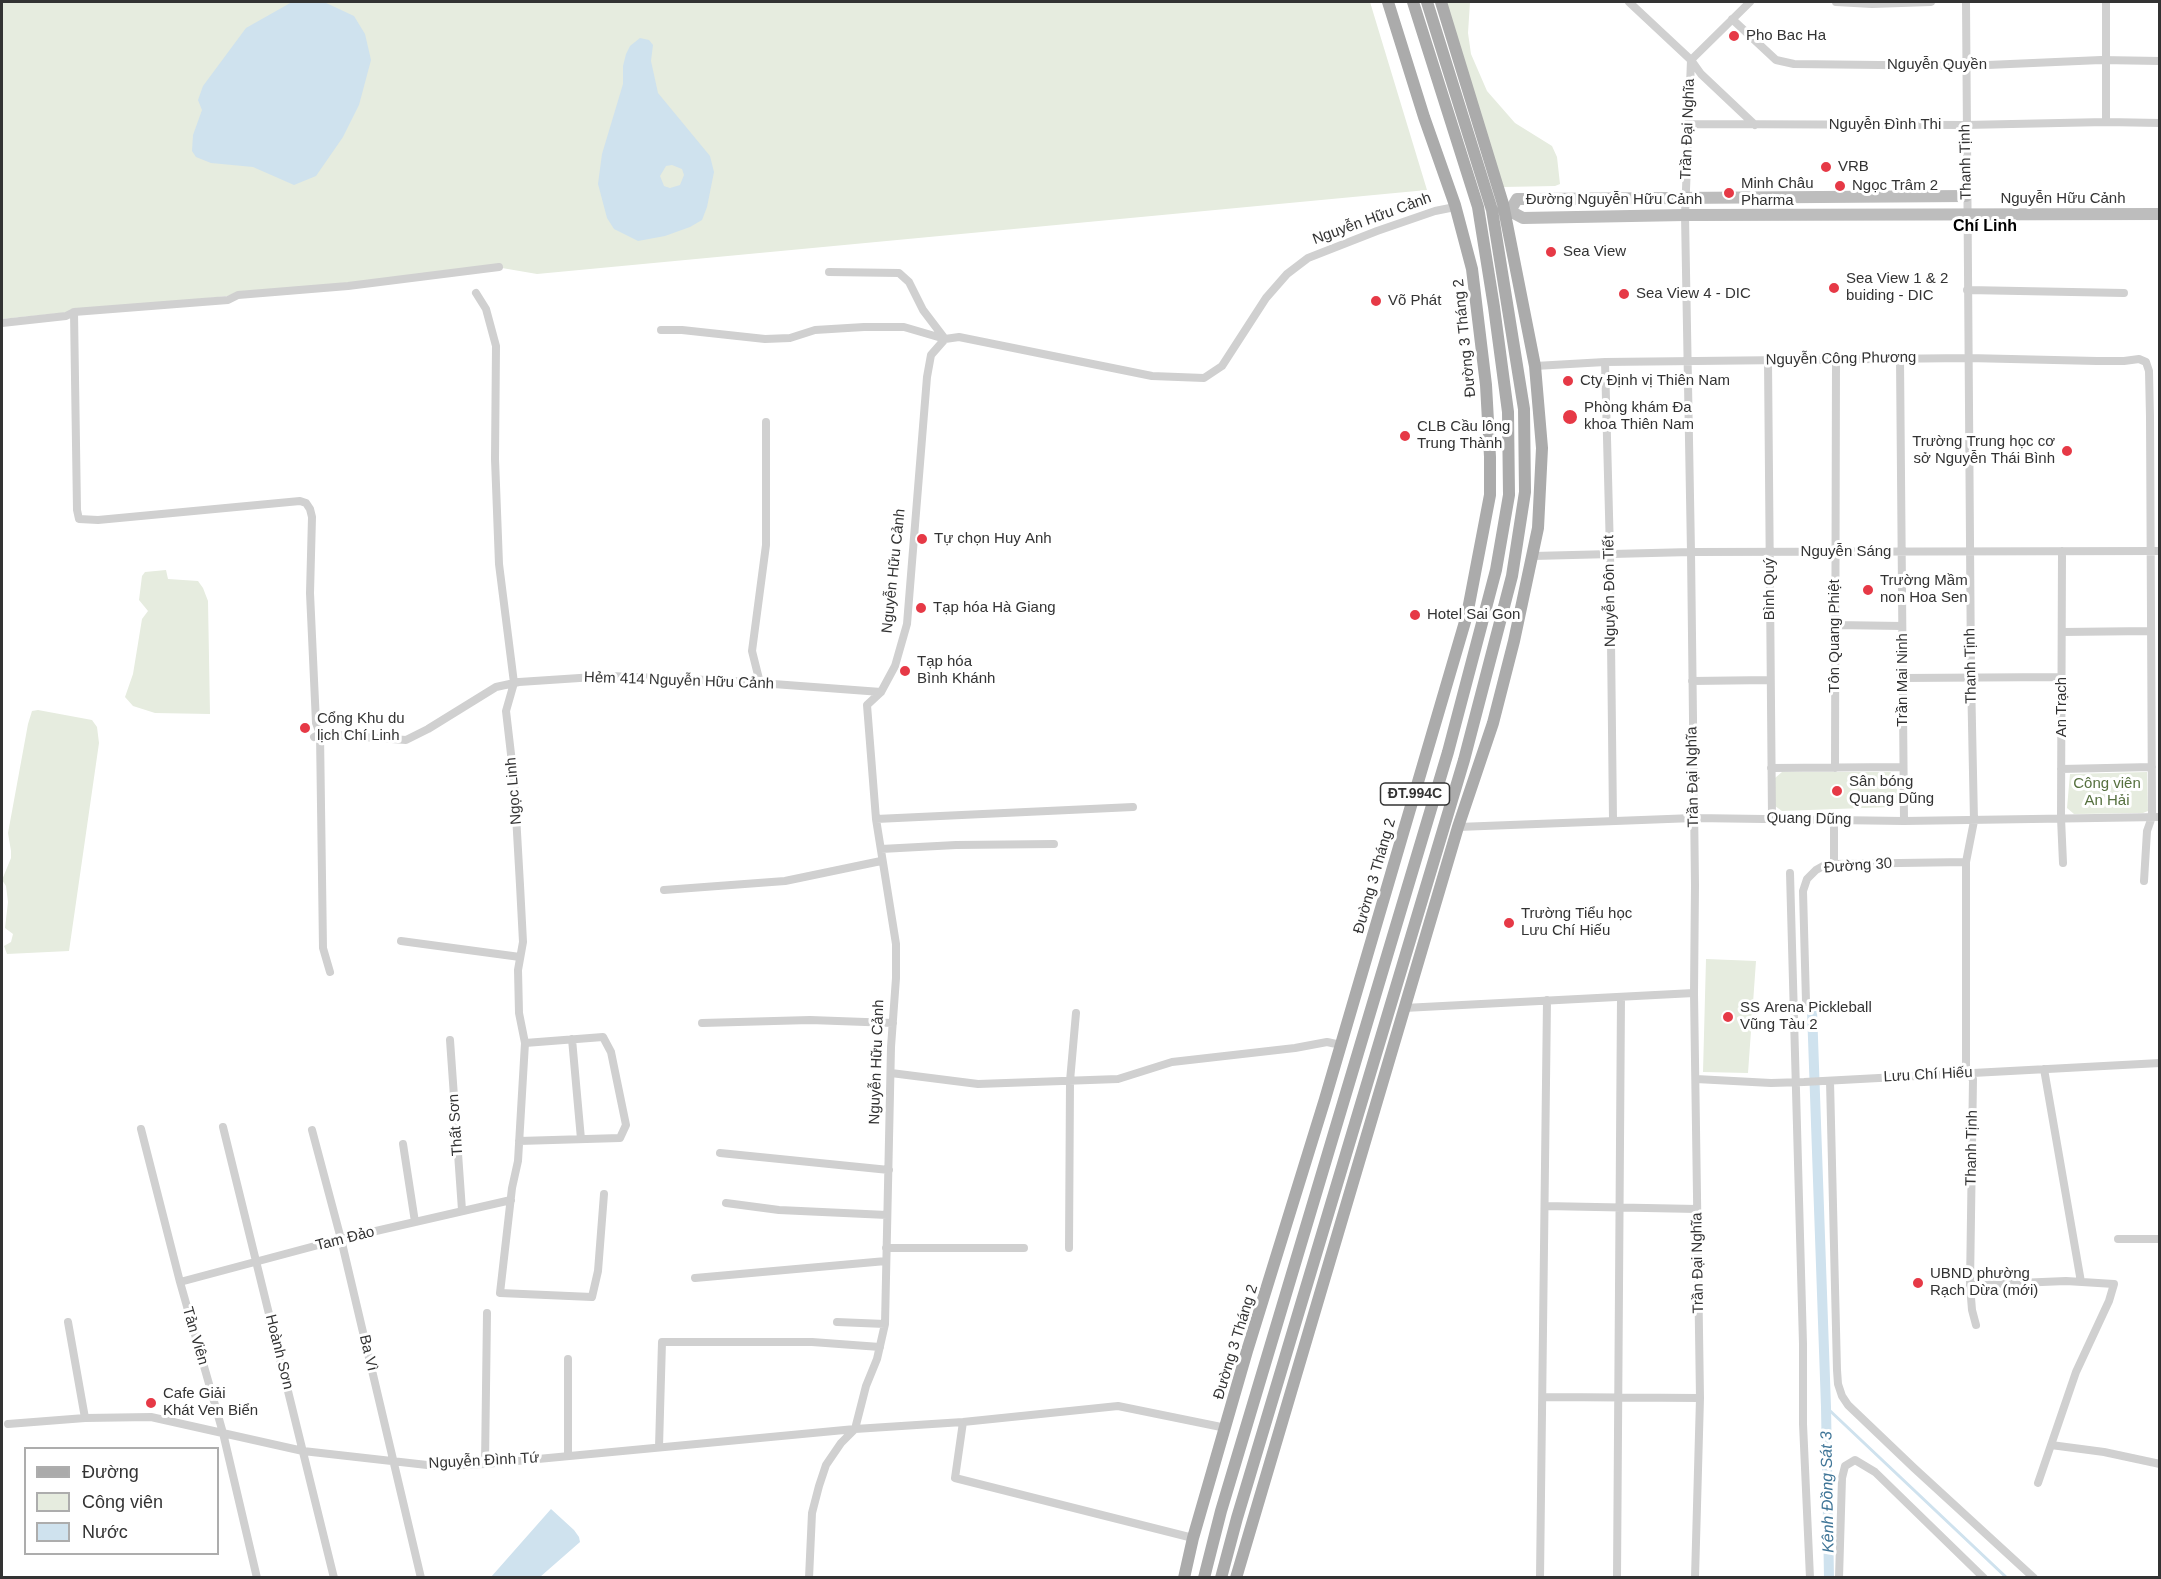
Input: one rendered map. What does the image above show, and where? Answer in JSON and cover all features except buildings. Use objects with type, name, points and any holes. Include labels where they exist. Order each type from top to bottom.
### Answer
[{"type":"main road","name":"Đường 3 Tháng 2","points":[[1184,1578],[1193,1538],[1352,1009],[1467,615],[1490,495],[1485,377],[1472,269],[1455,207],[1388,2]]},
{"type":"main road","name":"Đường 3 Tháng 2","points":[[1204,1578],[1221,1511],[1448,752],[1496,570],[1509,495],[1508,412],[1478,209],[1413,2]]},
{"type":"main road","name":"ĐT.994C","points":[[1221,1578],[1464,760],[1512,576],[1525,492],[1524,409],[1491,209],[1427,2]]},
{"type":"main road","name":"ĐT.994C","points":[[1236,1578],[1458,827],[1493,723],[1538,528],[1542,448],[1535,366],[1508,210],[1441,2]]},
{"type":"main road","name":"Đường Nguyễn Hữu Cảnh","points":[[1966,196],[1517,199],[1508,210],[1523,218],[1966,213]]},
{"type":"main road","points":[[1455,207],[1508,210]]},
{"type":"main road","name":"Nguyễn Hữu Cảnh","points":[[1966,213],[2160,214]]},
{"type":"main road","points":[[1478,316],[1494,307]]},
{"type":"main road","points":[[1485,377],[1503,378]]},
{"type":"main road","points":[[1490,463],[1508,461]]},
{"type":"main road","points":[[1445,824],[1458,827]]},
{"type":"main road","points":[[1390,1007],[1404,1008]]},
{"type":"main road","points":[[1352,1009],[1370,1014]]},
{"type":"main road","points":[[1374,1060],[1388,1066]]},
{"type":"street","points":[[1629,2],[1691,60],[1701,74],[1755,125]]},
{"type":"street","name":"Trần Đại Nghĩa","points":[[1695,1578],[1700,1398],[1685,215],[1691,60],[1750,2]]},
{"type":"street","points":[[1836,2],[1872,4],[1931,2]]},
{"type":"street","name":"Thanh Tịnh","points":[[1966,2],[1969,550],[1974,821],[1966,862],[1966,1073],[1973,1079],[1970,1285],[1976,1325]]},
{"type":"street","points":[[2106,2],[2106,122]]},
{"type":"street","name":"Nguyễn Quyền","points":[[1732,19],[1776,60],[1794,64],[1965,66],[2105,60],[2160,61]]},
{"type":"street","name":"Nguyễn Đình Thi","points":[[1689,124],[2160,123]]},
{"type":"street","name":"Nguyễn Hữu Cảnh","points":[[809,1578],[812,1513],[819,1486],[826,1465],[841,1443],[855,1429],[885,1324],[891,1073],[897,944],[881,861],[867,705],[881,692],[895,666],[907,624],[927,377],[932,355],[945,339],[959,337],[1152,376],[1204,378],[1222,366],[1266,298],[1287,274],[1308,258],[1377,231],[1435,211],[1455,207]]},
{"type":"street","points":[[2,323],[66,316],[74,312],[228,300],[238,295],[348,286],[499,267]]},
{"type":"street","points":[[829,272],[899,273],[909,282],[923,310],[945,339]]},
{"type":"street","points":[[1967,290],[2124,293]]},
{"type":"street","name":"Ngọc Linh","points":[[476,293],[486,309],[496,346],[495,459],[499,564],[514,683],[506,711],[514,780],[523,942],[518,970],[519,1013],[525,1043],[519,1141],[500,1293],[592,1297],[598,1271],[604,1194]]},
{"type":"street","points":[[74,312],[79,519],[98,520],[300,501],[306,503],[312,518],[310,593],[323,948],[330,972]]},
{"type":"street","points":[[661,330],[682,330],[765,339],[790,338],[815,330],[904,327],[945,339]]},
{"type":"street","name":"Nguyễn Công Phương","points":[[1535,366],[1687,360],[1968,358],[2115,361],[2139,359],[2146,362],[2149,371],[2150,551]]},
{"type":"street","name":"Trần Mai Ninh","points":[[1900,359],[1904,821]]},
{"type":"street","name":"Bình Quý","points":[[1768,360],[1772,818]]},
{"type":"street","name":"Tôn Quang Phiệt","points":[[1835,768],[1836,360]]},
{"type":"street","name":"Nguyễn Đôn Tiết","points":[[1605,362],[1613,820]]},
{"type":"street","points":[[760,683],[752,651],[766,546],[766,422]]},
{"type":"street","name":"Nguyễn Sáng","points":[[1533,556],[1610,552],[2160,550]]},
{"type":"street","name":"An Trạch","points":[[2062,551],[2061,818],[2063,863]]},
{"type":"street","points":[[2144,881],[2147,831],[2156,817],[2152,767],[2155,673],[2150,631],[2150,551]]},
{"type":"street","points":[[1835,625],[1902,626]]},
{"type":"street","points":[[2062,632],[2150,631]]},
{"type":"street","name":"Hẻm 414 Nguyễn Hữu Cảnh","points":[[317,735],[406,740],[496,687],[514,683],[610,676],[760,683],[881,692]]},
{"type":"street","points":[[1903,678],[2062,677]]},
{"type":"street","points":[[1692,681],[1770,680]]},
{"type":"street","points":[[1771,768],[1903,767]]},
{"type":"street","points":[[2061,769],[2152,767]]},
{"type":"street","points":[[876,819],[1133,807]]},
{"type":"street","name":"Quang Dũng","points":[[1458,827],[1694,818],[1974,821],[2156,817]]},
{"type":"street","points":[[1834,820],[1834,864]]},
{"type":"street","points":[[881,849],[956,845],[1054,844]]},
{"type":"street","points":[[664,890],[786,881],[881,861]]},
{"type":"street","name":"Đường 30","points":[[1806,1002],[1803,891],[1815,870],[1834,864],[1966,862]]},
{"type":"street","points":[[1791,873],[1800,1082],[1803,1424],[1810,1578]]},
{"type":"street","points":[[401,941],[520,957]]},
{"type":"street","points":[[1404,1008],[1694,993]]},
{"type":"street","points":[[1617,1578],[1621,997]]},
{"type":"street","points":[[1540,1578],[1547,1000]]},
{"type":"street","points":[[1069,1248],[1070,1081],[1076,1013]]},
{"type":"street","points":[[702,1023],[810,1020],[893,1023]]},
{"type":"street","points":[[519,1141],[620,1138],[626,1125],[611,1052],[603,1037],[525,1043]]},
{"type":"street","points":[[572,1039],[580,1139]]},
{"type":"street","name":"Thất Sơn","points":[[450,1040],[462,1210]]},
{"type":"street","points":[[891,1073],[978,1084],[1118,1079],[1172,1062],[1283,1050],[1327,1042],[1341,1045]]},
{"type":"street","name":"Lưu Chí Hiếu","points":[[1696,1079],[1800,1082],[2160,1064]]},
{"type":"street","points":[[2044,1069],[2082,1282]]},
{"type":"street","points":[[1828,1081],[1837,1370],[1842,1396],[1848,1405],[1914,1468],[2034,1578]]},
{"type":"street","name":"Hoành Sơn","points":[[223,1127],[334,1578]]},
{"type":"street","name":"Tản Viên","points":[[141,1129],[180,1282],[223,1433],[257,1578]]},
{"type":"street","name":"Ba Vì","points":[[312,1130],[421,1578]]},
{"type":"street","points":[[403,1144],[415,1222]]},
{"type":"street","points":[[720,1153],[889,1170]]},
{"type":"street","name":"Tam Đảo","points":[[180,1282],[340,1239],[511,1200]]},
{"type":"street","points":[[726,1203],[779,1210],[887,1215]]},
{"type":"street","points":[[1545,1206],[1697,1209]]},
{"type":"street","points":[[2118,1239],[2160,1239]]},
{"type":"street","points":[[886,1248],[1024,1248]]},
{"type":"street","points":[[695,1278],[886,1261]]},
{"type":"street","points":[[1970,1285],[2021,1282],[2114,1284],[2109,1301],[2076,1372],[2038,1483]]},
{"type":"street","points":[[484,1464],[487,1313]]},
{"type":"street","points":[[68,1322],[85,1418]]},
{"type":"street","points":[[837,1322],[885,1324]]},
{"type":"street","points":[[659,1447],[662,1342],[813,1342],[880,1347]]},
{"type":"street","points":[[568,1359],[568,1456]]},
{"type":"street","points":[[1543,1397],[1700,1398]]},
{"type":"street","name":"Nguyễn Đình Tứ","points":[[8,1424],[85,1418],[151,1417],[303,1451],[436,1466],[484,1464],[855,1429],[963,1422],[1118,1406],[1226,1428]]},
{"type":"street","points":[[963,1422],[955,1478],[1193,1538]]},
{"type":"street","points":[[2051,1445],[2104,1452],[2160,1464]]},
{"type":"street","points":[[1839,1578],[1842,1478],[1845,1466],[1855,1460],[1875,1472],[1984,1578]]},
{"type":"green space","points":[[2,2],[1370,2],[1427,190],[537,274],[502,268],[2,319]]},
{"type":"green space","points":[[1442,2],[1470,2],[1468,33],[1471,54],[1487,91],[1515,123],[1552,146],[1557,157],[1560,184],[1503,187]]},
{"type":"green space","points":[[166,570],[168,579],[198,581],[208,601],[210,714],[155,713],[133,706],[125,697],[133,674],[142,619],[148,611],[139,600],[142,576],[145,572]]},
{"type":"green space","points":[[38,710],[92,720],[97,727],[99,743],[69,951],[7,954],[4,946],[11,942],[13,934],[5,928],[8,902],[6,886],[2,880],[11,858],[8,833],[28,724],[32,711]]},
{"type":"green space","points":[[1782,772],[1890,772],[1897,776],[1897,803],[1891,807],[1782,811],[1775,806],[1775,778]]},
{"type":"green space","name":"Công viên An Hải","points":[[2147,772],[2148,811],[2074,814],[2067,808],[2070,774]]},
{"type":"green space","name":"SS Arena Pickleball Vũng Tàu 2","points":[[1706,959],[1756,961],[1748,1073],[1703,1072]]},
{"type":"water","points":[[292,2],[324,2],[354,16],[365,34],[371,60],[359,105],[343,137],[316,176],[294,185],[253,167],[211,163],[196,157],[192,151],[193,135],[202,110],[198,100],[203,86],[246,28]]},
{"type":"water","points":[[640,38],[649,40],[653,45],[651,61],[658,93],[710,156],[714,172],[702,220],[665,236],[638,241],[614,229],[607,218],[598,184],[602,154],[623,84],[623,66],[630,46]],"holes":[[[672,165],[682,169],[684,175],[680,185],[670,188],[664,186],[660,176],[666,166]]]},
{"type":"water","points":[[551,1509],[574,1530],[580,1542],[540,1577],[491,1577]]},
{"type":"waterway","name":"Kênh Đồng Sát 3","points":[[1812,1010],[1826,1407],[1829,1578]]},
{"type":"waterway","points":[[1826,1407],[2007,1578]]},
{"type":"place","name":"Pho Bac Ha","points":[[1734,36]]},
{"type":"place","name":"VRB","points":[[1826,167]]},
{"type":"place","name":"Ngọc Trâm 2","points":[[1840,186]]},
{"type":"place","name":"Minh Châu Pharma","points":[[1729,193]]},
{"type":"place","name":"Sea View","points":[[1551,252]]},
{"type":"place","name":"Sea View 1 & 2 buiding - DIC","points":[[1834,288]]},
{"type":"place","name":"Sea View 4 - DIC","points":[[1624,294]]},
{"type":"place","name":"Võ Phát","points":[[1376,301]]},
{"type":"place","name":"Cty Định vị Thiên Nam","points":[[1568,381]]},
{"type":"place","name":"Phòng khám Đa khoa Thiên Nam","points":[[1570,417]]},
{"type":"place","name":"CLB Cầu lông Trung Thành","points":[[1405,436]]},
{"type":"place","name":"Trường Trung học cơ sở Nguyễn Thái Bình","points":[[2067,451]]},
{"type":"place","name":"Tự chọn Huy Anh","points":[[922,539]]},
{"type":"place","name":"Trường Mầm non Hoa Sen","points":[[1868,590]]},
{"type":"place","name":"Tạp hóa Hà Giang","points":[[921,608]]},
{"type":"place","name":"Hotel Sai Gon","points":[[1415,615]]},
{"type":"place","name":"Tạp hóa Bình Khánh","points":[[905,671]]},
{"type":"place","name":"Cổng Khu du lịch Chí Linh","points":[[305,728]]},
{"type":"place","name":"Sân bóng Quang Dũng","points":[[1837,791]]},
{"type":"place","name":"Trường Tiểu học Lưu Chí Hiếu","points":[[1509,923]]},
{"type":"place","name":"SS Arena Pickleball Vũng Tàu 2","points":[[1728,1017]]},
{"type":"place","name":"UBND phường Rạch Dừa (mới)","points":[[1918,1283]]},
{"type":"place","name":"Cafe Giải Khát Ven Biển","points":[[151,1403]]},
{"type":"district","name":"Chí Linh","points":[[1985,227]]}]
